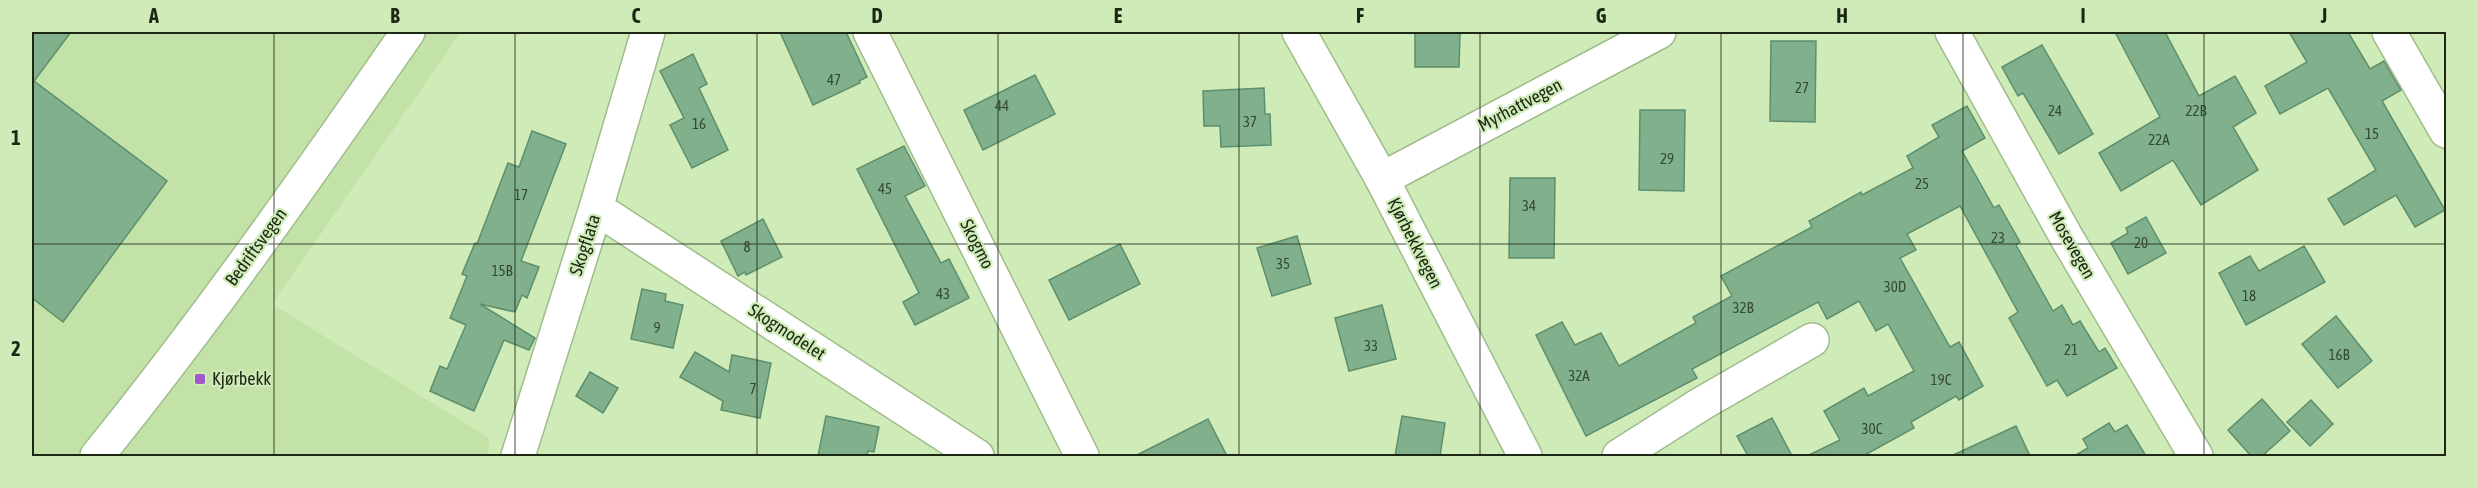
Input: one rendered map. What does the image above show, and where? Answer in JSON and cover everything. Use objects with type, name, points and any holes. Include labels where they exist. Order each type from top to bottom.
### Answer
[{"type":"street","name":"Bedriftsvegen","points":[[97,456],[155,385],[280,215],[408,32]]},
{"type":"street","name":"Skogflata","points":[[518,456],[596,208],[648,32]]},
{"type":"street","name":"Skogmo","points":[[870,32],[1083,456]]},
{"type":"street","name":"Kjørbekkvegen","points":[[1299,32],[1382,179],[1526,456]]},
{"type":"street","name":"Myrhattvegen","points":[[1382,179],[1659,32]]},
{"type":"street","name":"Mosevegen","points":[[1952,32],[2068,240],[2196,456]]},
{"type":"street","points":[[2389,32],[2446,131]]},
{"type":"street","name":"Skogmodelet","points":[[596,208],[977,456]]},
{"type":"street","points":[[1618,456],[1701,404],[1812,340]]},
{"type":"shaded area","points":[[32,32],[461,32],[272,304],[489,438],[488,456],[32,456]]},
{"type":"building","points":[[32,32],[71,32],[34,81],[167,181],[63,322],[32,298]]},
{"type":"building","points":[[780,32],[846,32],[867,77],[859,81],[860,83],[813,105]]},
{"type":"building","points":[[1415,32],[1460,32],[1459,67],[1415,67]]},
{"type":"building","points":[[2115,32],[2165,32],[2199,96],[2235,76],[2256,113],[2233,127],[2258,170],[2201,205],[2173,160],[2121,191],[2099,153],[2160,117]]},
{"type":"building","points":[[2289,32],[2348,32],[2370,69],[2384,61],[2401,90],[2382,101],[2445,210],[2415,227],[2396,195],[2344,225],[2328,199],[2376,170],[2328,88],[2280,114],[2265,86],[2307,62]]},
{"type":"building","points":[[1771,41],[1816,41],[1815,122],[1770,121]]},
{"type":"building","points":[[2042,45],[2093,134],[2059,154],[2023,93],[2018,96],[2002,67]]},
{"type":"building","points":[[693,54],[707,84],[699,88],[728,150],[692,168],[670,125],[684,118],[660,71]]},
{"type":"building","points":[[1035,75],[1055,114],[983,150],[964,110]]},
{"type":"building","points":[[1264,88],[1265,114],[1270,114],[1271,145],[1221,147],[1220,126],[1204,126],[1203,91]]},
{"type":"building","points":[[1967,106],[1985,138],[1962,151],[1994,208],[1999,205],[2020,242],[2016,245],[2053,311],[2062,305],[2073,325],[2080,321],[2099,352],[2105,348],[2117,368],[2067,396],[2057,380],[2047,386],[2009,318],[2018,312],[1960,206],[1907,234],[1916,250],[1900,258],[1950,347],[1959,342],[1983,386],[1959,400],[1956,396],[1911,422],[1914,428],[1863,456],[1807,456],[1840,440],[1824,411],[1864,388],[1868,396],[1914,371],[1888,324],[1876,331],[1859,301],[1827,319],[1818,302],[1692,369],[1697,378],[1586,436],[1536,335],[1562,322],[1575,345],[1601,333],[1619,366],[1696,323],[1693,317],[1732,296],[1721,276],[1812,227],[1809,221],[1861,192],[1862,195],[1913,168],[1907,156],[1939,137],[1932,125]]},
{"type":"building","points":[[1640,110],[1685,110],[1684,191],[1639,190]]},
{"type":"building","points":[[532,131],[566,144],[521,261],[539,267],[527,298],[522,295],[515,312],[480,304],[535,338],[529,350],[504,340],[474,411],[430,391],[440,366],[447,369],[466,325],[450,318],[467,276],[462,274],[475,243],[477,244],[508,163],[519,167]]},
{"type":"building","points":[[904,146],[925,186],[905,196],[941,263],[949,259],[969,298],[915,325],[903,302],[919,293],[857,169]]},
{"type":"building","points":[[1510,178],[1555,178],[1554,258],[1509,258]]},
{"type":"building","points":[[2146,217],[2166,253],[2128,274],[2111,243],[2128,233],[2126,228]]},
{"type":"building","points":[[763,219],[782,257],[746,275],[745,272],[738,276],[721,241]]},
{"type":"building","points":[[1297,236],[1311,284],[1272,296],[1257,248]]},
{"type":"building","points":[[1120,244],[1140,284],[1069,320],[1049,280]]},
{"type":"building","points":[[2304,246],[2325,282],[2246,325],[2219,273],[2250,256],[2259,271]]},
{"type":"building","points":[[642,289],[666,294],[665,301],[683,305],[673,348],[631,339]]},
{"type":"building","points":[[1382,305],[1396,359],[1349,371],[1335,318]]},
{"type":"building","points":[[2336,316],[2372,361],[2338,388],[2302,344]]},
{"type":"building","points":[[695,352],[729,372],[732,355],[771,363],[760,418],[721,410],[723,401],[680,377]]},
{"type":"building","points":[[590,372],[618,388],[603,413],[576,396]]},
{"type":"building","points":[[2262,399],[2290,431],[2262,456],[2251,456],[2228,430]]},
{"type":"building","points":[[2311,400],[2333,424],[2310,446],[2287,422]]},
{"type":"building","points":[[826,416],[879,427],[874,452],[868,451],[867,456],[818,456]]},
{"type":"building","points":[[1402,416],[1445,423],[1440,456],[1395,456]]},
{"type":"building","points":[[1772,418],[1792,456],[1748,456],[1737,436]]},
{"type":"building","points":[[1208,419],[1227,456],[1135,456]]},
{"type":"building","points":[[2109,423],[2115,432],[2127,425],[2146,456],[2074,456],[2088,448],[2083,439]]},
{"type":"building","points":[[2016,426],[2030,456],[1951,456]]},
{"type":"place","name":"Kjørbekk","points":[[200,379]]}]
